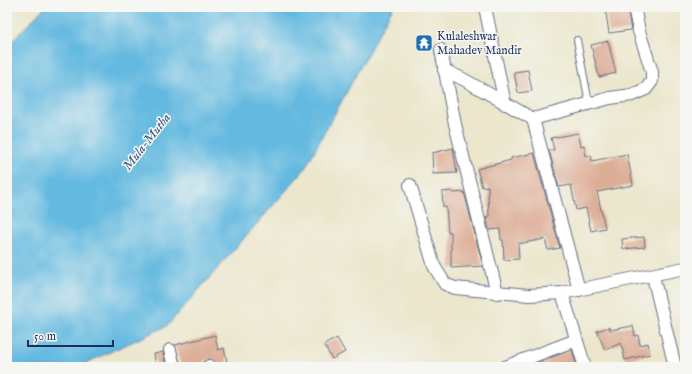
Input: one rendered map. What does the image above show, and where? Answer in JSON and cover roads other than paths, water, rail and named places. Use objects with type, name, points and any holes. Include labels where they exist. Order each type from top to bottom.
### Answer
[{"type":"street","points":[[485,7],[505,104]]},
{"type":"street","points":[[444,70],[463,79],[533,119],[589,103],[632,95],[646,89],[652,81],[652,72],[639,30],[634,7]]},
{"type":"street","points":[[441,50],[455,124],[497,293]]},
{"type":"street","points":[[533,119],[579,290]]},
{"type":"street","points":[[410,185],[434,266],[445,284],[455,288],[529,295],[562,293],[603,284],[653,276],[685,268]]},
{"type":"street","points":[[653,276],[675,367]]},
{"type":"street","points":[[562,293],[585,367]]},
{"type":"street","points":[[505,367],[576,340]]},
{"type":"street","points":[[170,350],[174,367]]},
{"type":"lane","points":[[577,40],[589,103]]},
{"type":"water","name":"Mula-Mutha","points":[[45,7],[393,7],[304,170],[167,326],[77,367],[7,367],[7,46]]},
{"type":"place","name":"Kulaleshwar Mahadev Mandir","points":[[424,43]]}]
